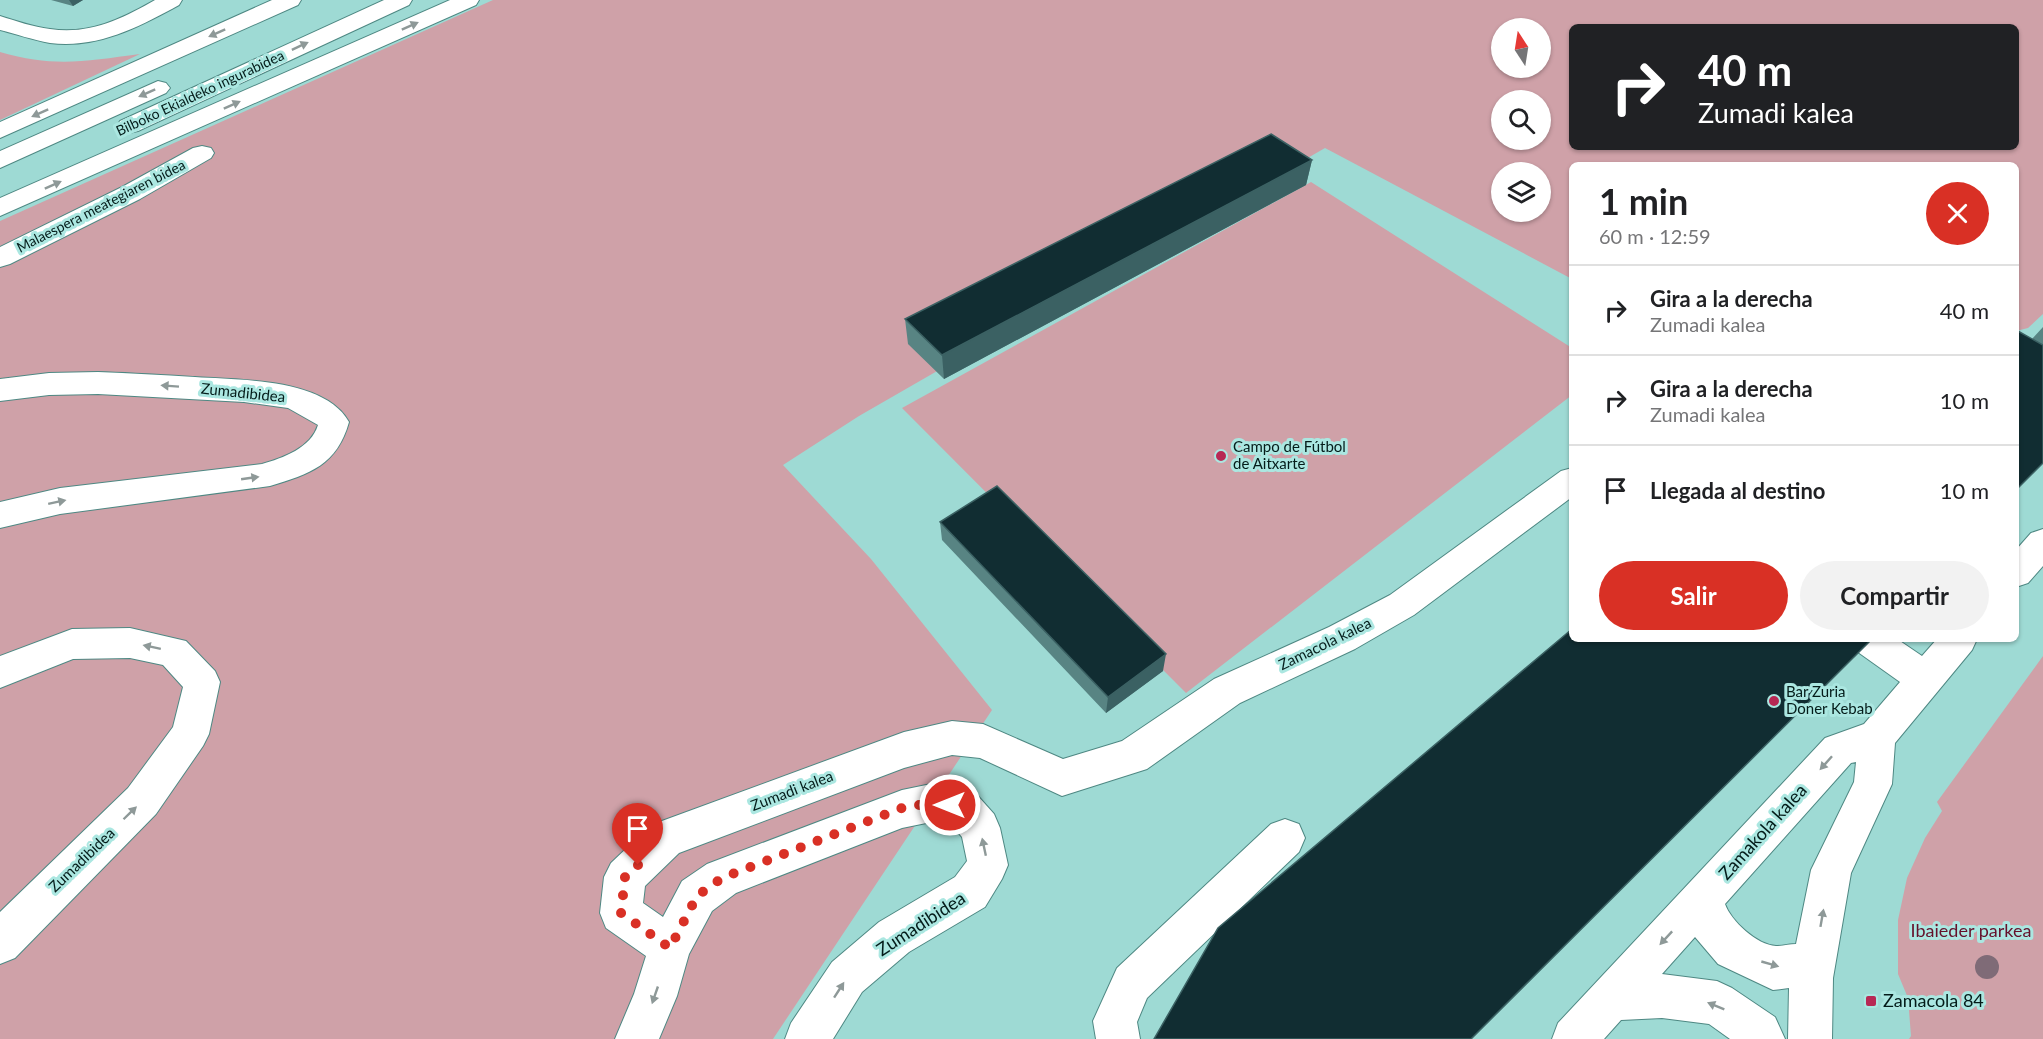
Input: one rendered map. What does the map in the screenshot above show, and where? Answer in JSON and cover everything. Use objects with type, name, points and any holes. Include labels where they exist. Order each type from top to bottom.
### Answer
[{"type":"main road","points":[[0,22],[50,36],[87,36],[130,23],[171,0]]},
{"type":"main road","points":[[0,131],[290,0]]},
{"type":"main road","name":"Bilboko Ekialdeko ingurabidea","points":[[0,160],[354,0]]},
{"type":"main road","name":"Bilboko Ekialdeko ingurabidea","points":[[0,187],[401,0]]},
{"type":"main road","points":[[0,208],[468,0]]},
{"type":"main road","name":"Malaespera meategiaren bidea","points":[[0,258],[131,193],[202,153]]},
{"type":"main road","name":"Zumadibidea","points":[[0,390],[65,382],[224,390],[290,398],[320,409],[334,422],[327,441],[306,459],[286,470],[60,501],[0,516]]},
{"type":"main road","name":"Zamacola kalea","points":[[1062,778],[1133,756],[1227,691],[1342,638],[1402,604],[1569,482]]},
{"type":"main road","points":[[2019,570],[2043,543]]},
{"type":"main road","points":[[1872,642],[1924,678]]},
{"type":"main road","points":[[1810,1039],[1814,963],[1831,870],[1873,784],[1877,737],[1956,642]]},
{"type":"main road","name":"Zumadibidea","points":[[0,672],[72,644],[130,643],[173,652],[202,682],[190,734],[142,801],[34,906],[0,943]]},
{"type":"main road","name":"Zamakola kalea","points":[[1574,1039],[1838,750],[1877,737]]},
{"type":"main road","name":"Zumadi kalea","points":[[670,948],[621,913],[625,877],[665,840],[893,754],[952,738],[983,741],[1062,778]]},
{"type":"main road","name":"Zumadibidea","points":[[637,1039],[656,996],[670,948],[697,896],[722,878],[902,808],[936,802],[963,808],[980,828],[988,865],[970,892],[894,937],[847,977],[807,1039]]},
{"type":"main road","points":[[1118,1039],[1115,1021],[1132,983],[1285,838]]},
{"type":"main road","points":[[1703,898],[1711,925],[1733,949],[1773,968],[1814,963]]},
{"type":"main road","points":[[1611,999],[1662,996],[1717,1003],[1759,1033],[1763,1039]]},
{"type":"green space","points":[[493,0],[2043,0],[2043,314],[2028,328],[2019,330],[2019,162],[1569,162],[1569,277],[1325,148],[859,416],[783,465],[871,559],[992,710],[773,1039],[0,1039],[0,221]]},
{"type":"green space","points":[[0,52],[54,62],[86,61],[140,54],[0,120]]},
{"type":"green space","name":"Campo de Fútbol de Aitxarte","points":[[1311,182],[1569,346],[1569,397],[1186,693],[902,408]]},
{"type":"green space","name":"Ibaieder parkea","points":[[2043,656],[2043,1039],[1909,1039],[1911,1036],[1908,998],[1898,974],[1898,920],[1907,878],[1925,838],[1942,811],[1937,802]]},
{"type":"building","points":[[1271,134],[1312,160],[942,355],[905,319]]},
{"type":"building","points":[[2019,332],[2043,345],[2043,463],[2019,487]]},
{"type":"building","points":[[997,486],[1166,654],[1108,697],[940,522]]},
{"type":"building","points":[[1569,632],[1569,642],[1869,642],[1471,1039],[1154,1039],[1218,928]]},
{"type":"place","name":"Campo de Fútbol de Aitxarte","points":[[1221,456]]},
{"type":"place","name":"Bar Zuria Doner Kebab","points":[[1774,701]]},
{"type":"place","name":"Zamacola 84","points":[[1871,1001]]},
{"type":"route","points":[[638,865],[625,877],[621,913],[670,948],[697,896],[722,878],[902,808],[936,802],[950,805]]}]
